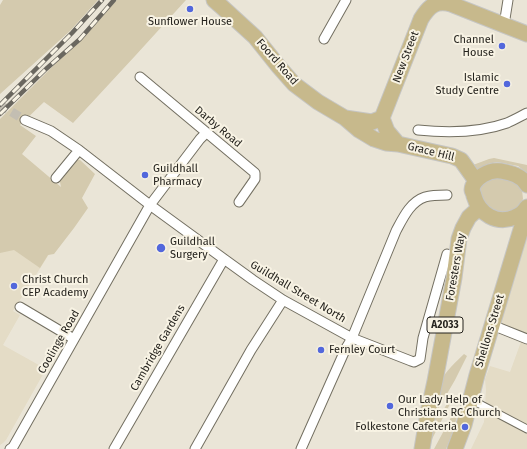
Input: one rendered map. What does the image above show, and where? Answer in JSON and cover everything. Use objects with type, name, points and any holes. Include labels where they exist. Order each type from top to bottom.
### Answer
[{"type":"main road","name":"Foord Road","points":[[214,0],[255,37],[278,67],[294,84],[318,102],[345,118]]},
{"type":"main road","name":"New Street","points":[[382,118],[421,19],[432,6],[437,3],[444,2],[504,25]]},
{"type":"main road","points":[[504,25],[527,34]]},
{"type":"main road","points":[[345,118],[372,122],[382,118],[387,131],[398,144]]},
{"type":"main road","name":"Grace Hill","points":[[345,118],[359,130],[374,139],[452,156],[460,160],[476,181]]},
{"type":"main road","points":[[525,210],[510,219],[500,219],[488,215],[479,208],[472,190],[476,181],[480,177],[497,170],[515,174],[524,180],[527,185]]},
{"type":"main road","name":"Foresters Way","points":[[422,449],[454,278],[459,239],[469,217],[479,208]]},
{"type":"main road","name":"Shellons Street","points":[[455,449],[464,425],[470,399],[522,226],[525,210]]},
{"type":"street","points":[[324,39],[346,0]]},
{"type":"street","points":[[504,25],[508,0]]},
{"type":"street","name":"Darby Road","points":[[140,77],[255,173],[255,179],[239,202]]},
{"type":"street","points":[[418,130],[445,132],[486,129],[508,123],[527,113]]},
{"type":"street","name":"Guildhall Street North","points":[[25,120],[51,131],[79,150],[150,205],[283,300],[352,338],[414,362],[420,359],[423,338],[447,254]]},
{"type":"street","name":"Coolinge Road","points":[[10,449],[13,447],[150,205],[206,132]]},
{"type":"street","points":[[56,178],[79,150]]},
{"type":"street","points":[[301,449],[346,348],[352,338],[396,231],[408,210],[417,201],[423,198],[447,195]]},
{"type":"street","name":"Cambridge Gardens","points":[[114,449],[224,259]]},
{"type":"street","points":[[195,449],[251,350],[283,300]]},
{"type":"street","points":[[20,307],[74,339]]},
{"type":"street","points":[[492,325],[527,339]]},
{"type":"street","points":[[470,399],[527,429]]},
{"type":"shaded area","points":[[3,0],[98,0],[70,31],[0,94],[0,5]]},
{"type":"shaded area","points":[[117,0],[186,0],[73,123],[44,102],[20,125],[36,136],[22,154],[61,187],[59,177],[73,160],[80,160],[95,174],[82,198],[88,208],[54,254],[48,255],[40,268],[14,250],[0,253],[0,119]]},
{"type":"shaded area","points":[[494,158],[527,165],[527,173],[518,166],[497,162],[488,164],[477,170],[473,165]]},
{"type":"shaded area","name":"Christ Church CEP Academy","points":[[0,175],[81,204],[13,311],[20,315],[3,345],[46,369],[6,440],[0,445]]},
{"type":"shaded area","points":[[497,176],[515,181],[522,190],[523,199],[518,208],[504,214],[487,208],[479,191],[482,184]]},
{"type":"shaded area","points":[[527,214],[527,449],[471,449],[484,422],[486,390],[485,379],[490,366],[510,372],[522,339],[489,327]]},
{"type":"shaded area","points":[[464,354],[467,356],[455,380],[436,411],[441,382],[445,374]]},
{"type":"shaded area","points":[[449,401],[451,402],[431,441],[429,441],[434,417],[438,418]]},
{"type":"shaded area","points":[[455,410],[459,410],[446,449],[434,449]]},
{"type":"tunnel","points":[[0,105],[25,120]]},
{"type":"railway","points":[[0,105],[72,33],[102,0]]},
{"type":"railway","points":[[0,114],[46,69],[80,39],[114,0]]},
{"type":"place","name":"Sunflower House","points":[[190,9]]},
{"type":"place","name":"Channel House","points":[[502,46]]},
{"type":"place","name":"Islamic Study Centre","points":[[507,84]]},
{"type":"place","name":"Guildhall Pharmacy","points":[[145,175]]},
{"type":"place","name":"Guildhall Surgery","points":[[161,248]]},
{"type":"place","name":"Christ Church CEP Academy","points":[[14,286]]},
{"type":"place","name":"Fernley Court","points":[[321,350]]},
{"type":"place","name":"Our Lady Help of Christians RC Church","points":[[390,406]]},
{"type":"place","name":"Folkestone Cafeteria","points":[[465,427]]}]
